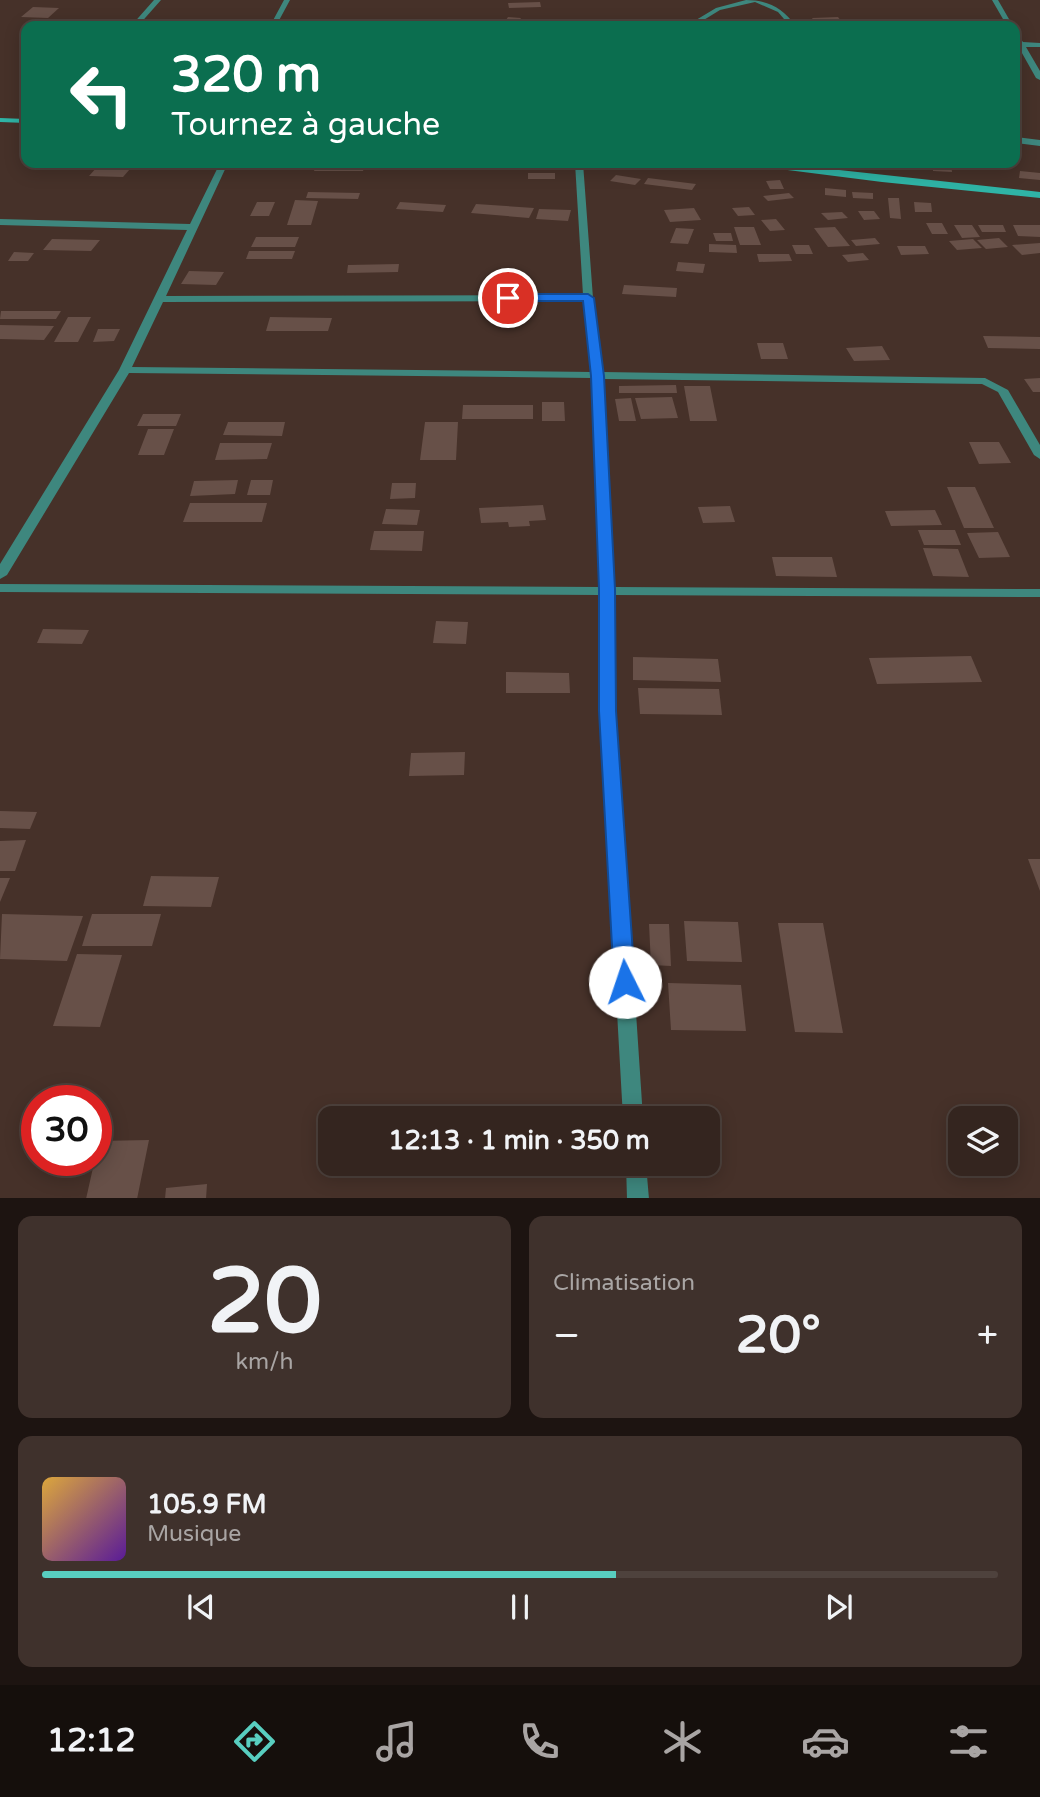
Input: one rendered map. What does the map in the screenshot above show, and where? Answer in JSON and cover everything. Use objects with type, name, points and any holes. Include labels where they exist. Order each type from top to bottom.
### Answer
[{"type":"main road","points":[[0,120],[21,121]]},
{"type":"main road","points":[[796,168],[1040,195]]},
{"type":"street","points":[[139,21],[158,0]]},
{"type":"street","points":[[276,21],[287,0]]},
{"type":"street","points":[[698,21],[718,9],[756,0],[780,11],[789,21]]},
{"type":"street","points":[[995,0],[1007,21]]},
{"type":"street","points":[[1020,44],[1040,45]]},
{"type":"street","points":[[1020,47],[1040,78]]},
{"type":"street","points":[[1020,141],[1040,143]]},
{"type":"street","points":[[0,575],[125,370],[222,168]]},
{"type":"street","points":[[579,168],[588,298],[598,376],[607,589],[608,711],[632,1106]]},
{"type":"street","points":[[0,222],[194,227]]},
{"type":"street","points":[[159,299],[588,298]]},
{"type":"street","points":[[125,370],[985,382],[1002,390],[1040,455]]},
{"type":"street","points":[[0,588],[1040,593]]},
{"type":"street","points":[[637,1176],[638,1198]]},
{"type":"building","points":[[540,2],[541,7],[509,8],[508,3]]},
{"type":"building","points":[[33,7],[59,8],[48,18],[21,17]]},
{"type":"building","points":[[508,17],[521,18],[519,21],[505,21]]},
{"type":"building","points":[[838,17],[841,21],[814,21],[812,18]]},
{"type":"building","points":[[96,168],[130,169],[123,177],[89,176]]},
{"type":"building","points":[[315,168],[364,168],[363,171],[314,171]]},
{"type":"building","points":[[933,168],[952,168],[952,172],[933,171]]},
{"type":"building","points":[[1020,171],[1040,173],[1040,180],[1019,178]]},
{"type":"building","points":[[528,173],[555,173],[555,179],[528,179]]},
{"type":"building","points":[[616,175],[641,179],[635,185],[610,181]]},
{"type":"building","points":[[648,178],[696,184],[692,190],[644,184]]},
{"type":"building","points":[[780,180],[784,189],[770,189],[766,181]]},
{"type":"building","points":[[825,188],[846,190],[846,197],[825,195]]},
{"type":"building","points":[[308,192],[360,193],[358,199],[306,198]]},
{"type":"building","points":[[852,192],[873,193],[873,199],[853,198]]},
{"type":"building","points":[[789,193],[794,198],[768,201],[763,196]]},
{"type":"building","points":[[888,198],[899,198],[901,219],[890,218]]},
{"type":"building","points":[[295,200],[318,201],[311,225],[287,225]]},
{"type":"building","points":[[257,202],[275,202],[269,216],[250,216]]},
{"type":"building","points":[[400,202],[446,205],[443,212],[396,209]]},
{"type":"building","points":[[914,202],[931,203],[932,212],[915,212]]},
{"type":"building","points":[[476,204],[534,208],[529,218],[471,213]]},
{"type":"building","points":[[749,207],[755,215],[738,216],[732,208]]},
{"type":"building","points":[[694,208],[701,220],[670,222],[664,210]]},
{"type":"building","points":[[539,209],[571,210],[568,221],[536,219]]},
{"type":"building","points":[[858,211],[874,211],[880,219],[864,220]]},
{"type":"building","points":[[842,212],[848,218],[828,220],[821,213]]},
{"type":"building","points":[[776,219],[785,230],[770,231],[761,220]]},
{"type":"building","points":[[926,223],[942,223],[948,234],[932,234]]},
{"type":"building","points":[[954,225],[972,225],[980,237],[962,238]]},
{"type":"building","points":[[978,225],[1003,225],[1006,232],[982,232]]},
{"type":"building","points":[[1013,225],[1040,225],[1040,237],[1018,236]]},
{"type":"building","points":[[734,227],[754,227],[761,245],[740,245]]},
{"type":"building","points":[[835,227],[850,246],[828,247],[814,228]]},
{"type":"building","points":[[676,228],[694,229],[688,244],[670,243]]},
{"type":"building","points":[[713,233],[731,233],[733,241],[716,241]]},
{"type":"building","points":[[256,237],[299,237],[295,247],[251,247]]},
{"type":"building","points":[[875,238],[880,244],[856,246],[851,240]]},
{"type":"building","points":[[999,238],[1008,247],[986,249],[977,240]]},
{"type":"building","points":[[52,239],[100,240],[91,251],[43,250]]},
{"type":"building","points":[[973,239],[982,248],[957,250],[949,241]]},
{"type":"building","points":[[1040,243],[1040,253],[1022,255],[1012,245]]},
{"type":"building","points":[[709,244],[736,245],[737,253],[709,252]]},
{"type":"building","points":[[792,245],[809,245],[813,254],[796,254]]},
{"type":"building","points":[[897,246],[925,246],[929,254],[901,255]]},
{"type":"building","points":[[249,251],[295,251],[292,259],[246,259]]},
{"type":"building","points":[[14,252],[34,253],[28,261],[8,261]]},
{"type":"building","points":[[863,253],[869,260],[848,262],[842,255]]},
{"type":"building","points":[[757,254],[789,254],[792,261],[759,262]]},
{"type":"building","points":[[678,262],[705,264],[703,273],[676,271]]},
{"type":"building","points":[[399,264],[398,272],[347,273],[348,265]]},
{"type":"building","points":[[189,271],[224,272],[216,285],[181,284]]},
{"type":"building","points":[[624,285],[677,288],[676,297],[622,294]]},
{"type":"building","points":[[1,311],[61,311],[56,319],[0,319]]},
{"type":"building","points":[[68,317],[91,317],[78,342],[54,342]]},
{"type":"building","points":[[270,317],[332,318],[328,331],[266,331]]},
{"type":"building","points":[[0,325],[54,326],[44,340],[0,339]]},
{"type":"building","points":[[98,329],[120,329],[114,341],[93,342]]},
{"type":"building","points":[[983,336],[1040,337],[1040,349],[988,348]]},
{"type":"building","points":[[757,343],[783,343],[788,359],[761,359]]},
{"type":"building","points":[[882,346],[890,360],[854,361],[846,348]]},
{"type":"building","points":[[1040,378],[1040,392],[1033,392],[1024,379]]},
{"type":"building","points":[[676,385],[677,393],[619,393],[619,386]]},
{"type":"building","points":[[684,386],[710,386],[717,421],[690,421]]},
{"type":"building","points":[[672,397],[678,418],[641,419],[635,398]]},
{"type":"building","points":[[631,398],[636,421],[619,421],[615,399]]},
{"type":"building","points":[[542,402],[564,402],[565,421],[542,421]]},
{"type":"building","points":[[463,405],[533,405],[533,419],[462,419]]},
{"type":"building","points":[[143,414],[181,414],[176,426],[137,426]]},
{"type":"building","points":[[228,422],[285,422],[282,436],[223,435]]},
{"type":"building","points":[[425,422],[458,422],[456,460],[420,460]]},
{"type":"building","points":[[148,429],[174,429],[164,455],[138,455]]},
{"type":"building","points":[[969,442],[999,442],[1011,463],[979,464]]},
{"type":"building","points":[[220,443],[272,443],[267,459],[215,460]]},
{"type":"building","points":[[238,480],[235,494],[190,496],[194,481]]},
{"type":"building","points":[[251,480],[273,480],[270,495],[247,495]]},
{"type":"building","points":[[392,483],[416,483],[415,498],[390,499]]},
{"type":"building","points":[[947,487],[975,487],[994,528],[964,528]]},
{"type":"building","points":[[190,503],[267,503],[262,522],[183,522]]},
{"type":"building","points":[[543,505],[546,520],[529,521],[530,526],[509,527],[508,522],[481,523],[479,508]]},
{"type":"building","points":[[730,506],[735,522],[703,523],[698,507]]},
{"type":"building","points":[[386,509],[420,510],[417,525],[382,524]]},
{"type":"building","points":[[935,510],[942,525],[891,526],[885,511]]},
{"type":"building","points":[[918,530],[955,530],[961,545],[924,545]]},
{"type":"building","points":[[374,531],[424,531],[422,551],[370,550]]},
{"type":"building","points":[[998,532],[1010,557],[979,558],[967,533]]},
{"type":"building","points":[[923,548],[958,549],[969,577],[933,576]]},
{"type":"building","points":[[772,557],[832,557],[837,577],[776,576]]},
{"type":"building","points":[[436,621],[468,622],[466,644],[433,643]]},
{"type":"building","points":[[43,629],[89,630],[82,644],[37,643]]},
{"type":"building","points":[[971,656],[982,682],[877,684],[869,658]]},
{"type":"building","points":[[633,657],[718,659],[721,682],[633,680]]},
{"type":"building","points":[[506,672],[569,673],[570,693],[506,693]]},
{"type":"building","points":[[638,688],[719,689],[722,715],[640,714]]},
{"type":"building","points":[[465,752],[464,775],[409,776],[411,753]]},
{"type":"building","points":[[0,811],[37,812],[30,829],[0,828]]},
{"type":"building","points":[[26,840],[15,871],[0,871],[0,841]]},
{"type":"building","points":[[1028,859],[1040,859],[1040,891]]},
{"type":"building","points":[[151,876],[219,877],[211,907],[143,906]]},
{"type":"building","points":[[0,878],[10,878],[0,902]]},
{"type":"building","points":[[2,914],[83,916],[67,961],[0,959]]},
{"type":"building","points":[[92,914],[161,914],[152,946],[82,946]]},
{"type":"building","points":[[684,921],[738,922],[742,962],[687,961]]},
{"type":"building","points":[[778,923],[823,923],[843,1033],[795,1032]]},
{"type":"building","points":[[649,924],[669,924],[671,966],[651,965]]},
{"type":"building","points":[[77,954],[122,955],[100,1027],[53,1026]]},
{"type":"building","points":[[668,983],[741,985],[746,1031],[671,1030]]},
{"type":"building","points":[[149,1140],[137,1198],[86,1198],[91,1176],[112,1176],[112,1141]]},
{"type":"building","points":[[207,1184],[206,1198],[165,1198],[166,1188]]},
{"type":"route","points":[[508,298],[588,298],[598,376],[607,589],[608,711],[625,982]]}]
